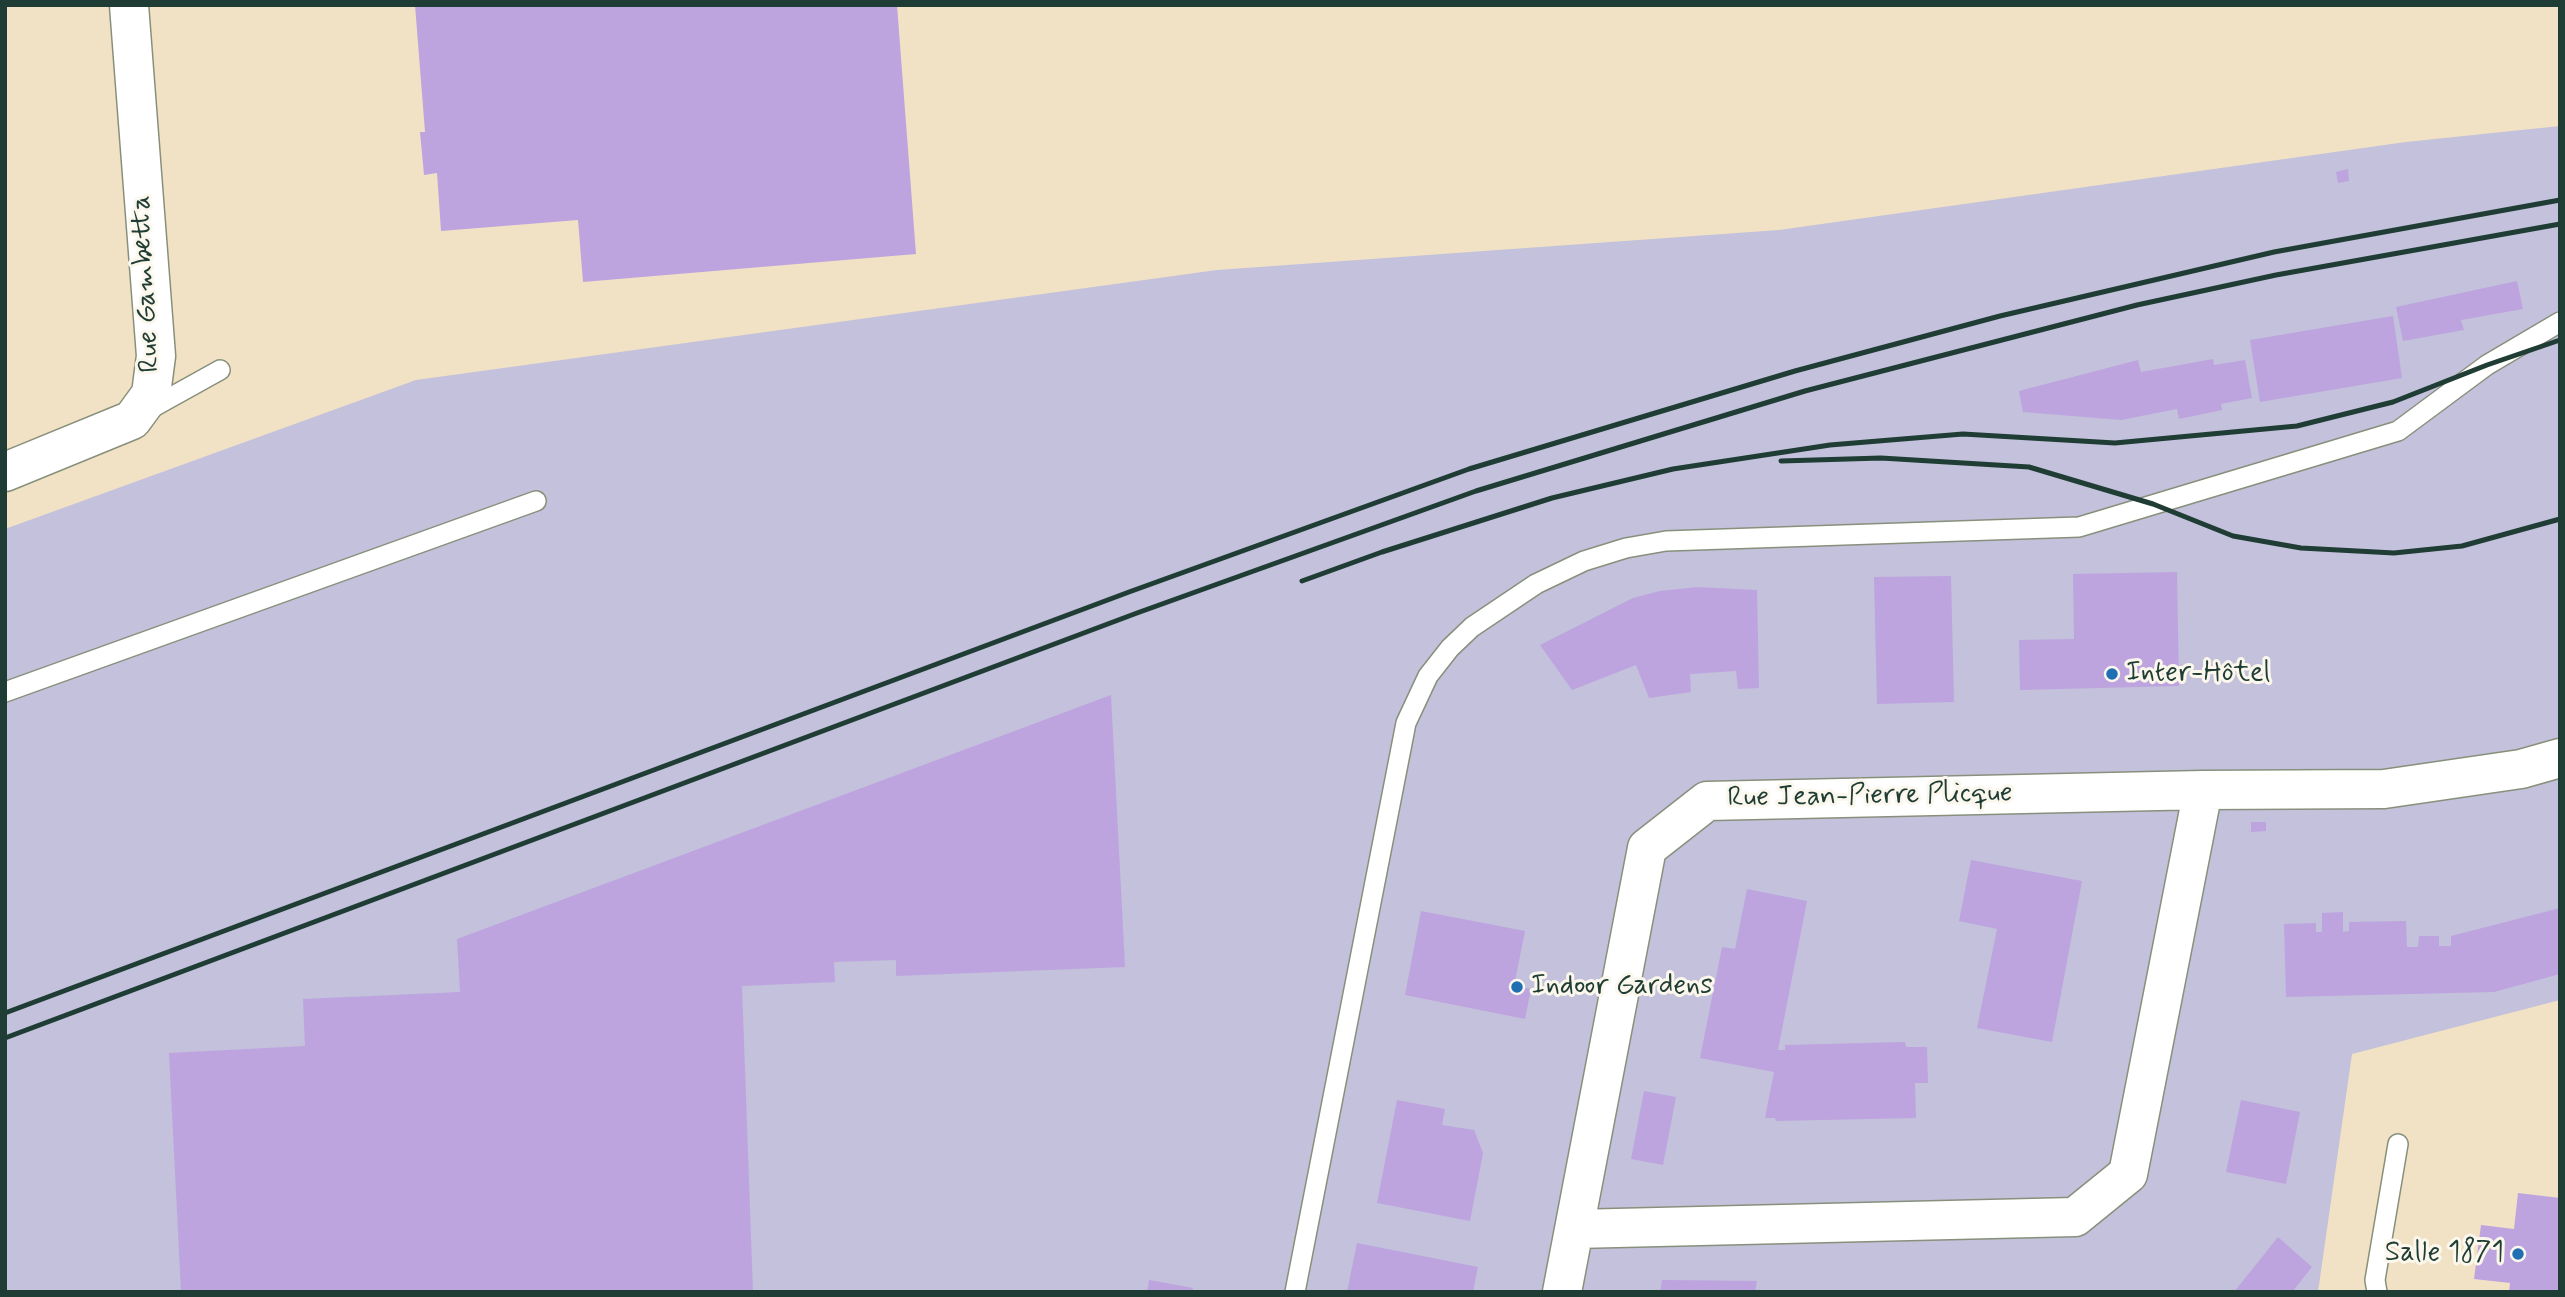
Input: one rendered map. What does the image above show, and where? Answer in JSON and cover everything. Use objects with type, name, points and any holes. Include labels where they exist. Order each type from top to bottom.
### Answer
[{"type":"street","name":"Rue Gambetta","points":[[129,5],[156,356],[151,394],[132,420]]},
{"type":"street","points":[[5,472],[132,420]]},
{"type":"street","name":"Rue Jean-Pierre Plicque","points":[[1562,1292],[1647,848],[1707,801],[2203,790],[2384,789],[2521,769],[2560,758]]},
{"type":"street","points":[[1574,1229],[2076,1217],[2128,1174],[2203,790]]},
{"type":"lane","points":[[1295,1292],[1406,723],[1428,676],[1450,648],[1472,627],[1536,584],[1584,561],[1626,548],[1666,541],[2079,527],[2398,432],[2487,365],[2560,322]]},
{"type":"lane","points":[[132,420],[219,370]]},
{"type":"lane","points":[[5,692],[536,501]]},
{"type":"lane","points":[[2377,1292],[2375,1280],[2398,1144]]},
{"type":"shaded area","points":[[2560,126],[2560,1000],[2352,1054],[2318,1292],[5,1292],[5,529],[416,380],[1217,270],[1779,230],[2406,142]]},
{"type":"building","points":[[415,5],[897,5],[916,254],[583,282],[578,220],[441,231],[437,173],[424,175],[420,132],[425,132]]},
{"type":"building","points":[[2348,169],[2349,181],[2338,183],[2336,172]]},
{"type":"building","points":[[2517,281],[2523,309],[2461,320],[2464,330],[2403,341],[2396,307]]},
{"type":"building","points":[[2393,316],[2402,378],[2260,402],[2250,340]]},
{"type":"building","points":[[2213,359],[2214,365],[2245,360],[2252,398],[2221,404],[2222,410],[2179,419],[2177,409],[2121,420],[2023,412],[2019,391],[2138,360],[2141,372]]},
{"type":"building","points":[[2177,572],[2179,686],[2020,690],[2019,640],[2074,639],[2073,574]]},
{"type":"building","points":[[1951,576],[1954,702],[1877,704],[1874,577]]},
{"type":"building","points":[[1697,587],[1757,590],[1759,688],[1738,689],[1736,671],[1690,674],[1691,692],[1649,698],[1636,665],[1572,690],[1540,645],[1633,598],[1660,591]]},
{"type":"building","points":[[1111,695],[1125,967],[896,976],[896,960],[834,962],[835,982],[742,986],[753,1292],[181,1292],[169,1053],[305,1046],[303,999],[460,992],[457,939]]},
{"type":"building","points":[[2251,822],[2266,822],[2266,831],[2251,832]]},
{"type":"building","points":[[1971,860],[2082,881],[2052,1042],[1977,1028],[1997,929],[1959,921]]},
{"type":"building","points":[[1747,889],[1807,901],[1778,1050],[1785,1050],[1785,1045],[1905,1042],[1906,1047],[1927,1047],[1928,1083],[1915,1083],[1916,1118],[1776,1121],[1775,1118],[1765,1118],[1774,1072],[1700,1058],[1722,947],[1735,949]]},
{"type":"building","points":[[2560,908],[2560,974],[2494,992],[2286,997],[2284,924],[2316,923],[2316,932],[2322,932],[2322,913],[2343,912],[2343,932],[2349,931],[2349,922],[2406,921],[2407,947],[2418,947],[2419,936],[2439,936],[2439,946],[2451,946],[2451,936]]},
{"type":"building","points":[[1421,911],[1525,931],[1514,986],[1531,989],[1525,1019],[1405,995]]},
{"type":"building","points":[[1644,1091],[1676,1097],[1663,1165],[1631,1159]]},
{"type":"building","points":[[1397,1100],[1445,1109],[1442,1125],[1474,1130],[1483,1153],[1470,1221],[1377,1203]]},
{"type":"building","points":[[2241,1100],[2300,1112],[2286,1184],[2226,1172]]},
{"type":"building","name":"Salle 1871","points":[[2518,1193],[2560,1198],[2560,1292],[2509,1292],[2510,1283],[2474,1279],[2481,1225],[2514,1229]]},
{"type":"building","points":[[2278,1237],[2312,1267],[2292,1292],[2234,1292]]},
{"type":"building","points":[[1357,1243],[1478,1267],[1473,1292],[1347,1292]]},
{"type":"building","points":[[1149,1280],[1193,1288],[1192,1292],[1147,1292]]},
{"type":"building","points":[[1662,1280],[1757,1281],[1755,1292],[1660,1292]]},
{"type":"railway","points":[[5,1013],[1129,592],[1469,469],[1795,371],[2000,316],[2274,252],[2560,200]]},
{"type":"railway","points":[[5,1038],[1137,613],[1476,491],[1805,391],[2137,305],[2276,275],[2560,224]]},
{"type":"railway","points":[[1302,581],[1382,552],[1552,498],[1673,469],[1830,445],[1963,434],[2115,443],[2297,426],[2393,402],[2560,340]]},
{"type":"railway","points":[[1781,461],[1881,458],[2029,467],[2153,504],[2233,536],[2301,548],[2394,553],[2462,546],[2560,519]]},
{"type":"place","name":"Inter-Hôtel","points":[[2112,674]]},
{"type":"place","name":"Indoor Gardens","points":[[1517,987]]},
{"type":"place","name":"Salle 1871","points":[[2518,1254]]}]
